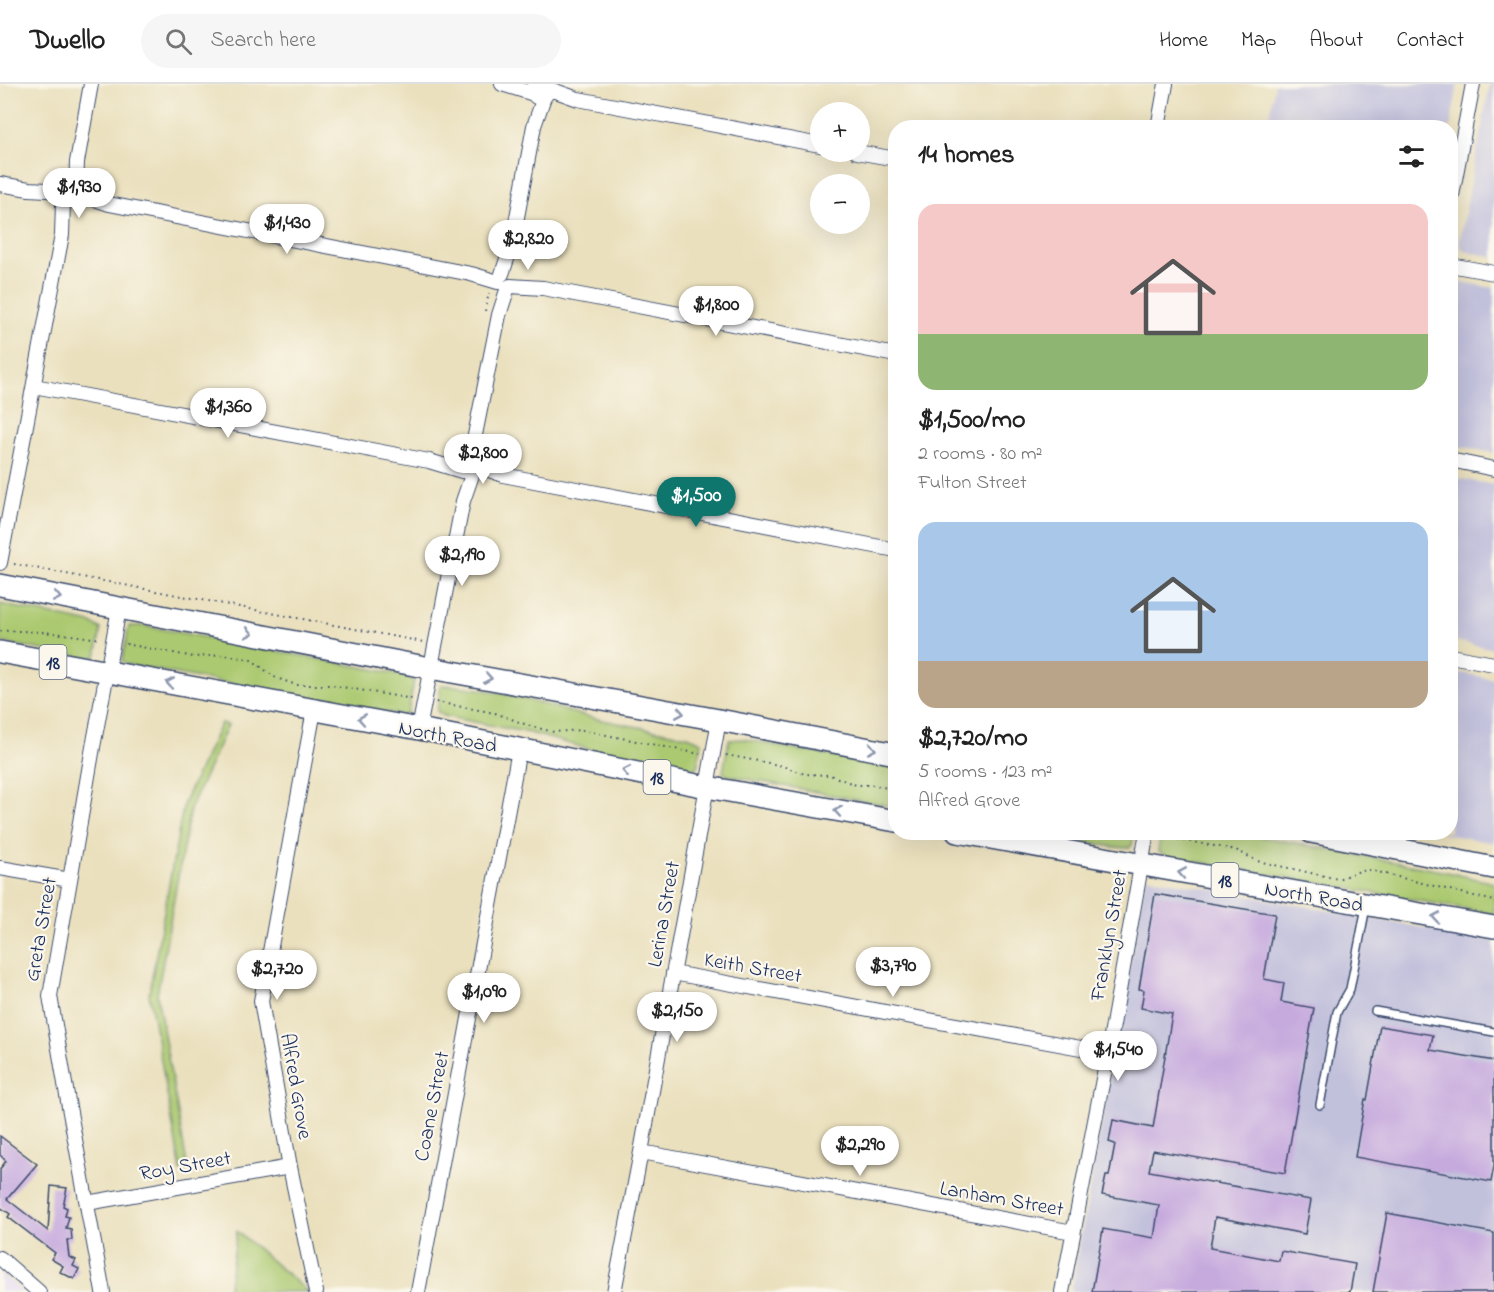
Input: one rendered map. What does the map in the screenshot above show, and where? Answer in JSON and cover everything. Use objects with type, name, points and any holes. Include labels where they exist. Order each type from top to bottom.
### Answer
[{"type":"highway","points":[[0,585],[430,668],[888,752]]},
{"type":"highway","name":"North Road","points":[[0,652],[419,729],[706,787],[888,820]]},
{"type":"highway","name":"North Road","points":[[1001,840],[1494,927]]},
{"type":"highway","points":[[1352,840],[1494,868]]},
{"type":"street","points":[[0,562],[91,84]]},
{"type":"street","points":[[503,84],[810,143]]},
{"type":"street","points":[[1159,120],[1166,84]]},
{"type":"street","points":[[1458,164],[1473,84]]},
{"type":"street","points":[[419,729],[475,435],[492,314],[512,243],[541,90]]},
{"type":"street","points":[[870,154],[888,158]]},
{"type":"street","points":[[0,184],[471,274],[492,274],[503,280],[888,353]]},
{"type":"street","points":[[1458,266],[1494,273]]},
{"type":"street","points":[[34,386],[888,548]]},
{"type":"street","points":[[1458,462],[1494,469]]},
{"type":"street","name":"Greta Street","points":[[103,1292],[50,996],[119,609]]},
{"type":"street","points":[[1458,657],[1494,664]]},
{"type":"street","name":"Alfred Grove","points":[[314,710],[261,1001],[290,1167],[316,1292]]},
{"type":"street","name":"Lerina Street","points":[[614,1292],[719,720]]},
{"type":"street","name":"Coane Street","points":[[418,1292],[519,750]]},
{"type":"street","name":"Franklyn Street","points":[[1062,1292],[1146,840]]},
{"type":"street","points":[[0,868],[70,880]]},
{"type":"street","name":"Keith Street","points":[[674,973],[1108,1053]]},
{"type":"street","name":"Lanham Street","points":[[641,1152],[1073,1232]]},
{"type":"street","name":"Roy Street","points":[[87,1203],[290,1167]]},
{"type":"street","points":[[0,1258],[39,1292]]},
{"type":"lane","points":[[1320,1106],[1337,1012],[1350,989],[1366,905]]},
{"type":"lane","points":[[1375,1011],[1494,1032]]},
{"type":"path","points":[[492,314],[503,280]]},
{"type":"path","points":[[460,442],[468,468]]},
{"type":"path","points":[[0,562],[423,642]]},
{"type":"path","points":[[0,631],[58,633],[194,657],[226,655],[252,660],[274,677],[296,685],[330,685],[425,699],[495,713],[554,732],[582,730],[694,754],[728,754],[779,765],[805,774],[830,775],[856,785],[888,788]]},
{"type":"path","points":[[1182,840],[1236,850],[1257,861],[1338,879],[1356,872],[1370,870],[1494,901]]},
{"type":"shaded area","points":[[1275,84],[1458,84],[1451,120],[1268,120]]},
{"type":"shaded area","points":[[1490,84],[1494,84],[1494,257],[1464,251],[1459,244]]},
{"type":"shaded area","points":[[1458,281],[1494,288],[1494,453],[1458,446]]},
{"type":"shaded area","points":[[1458,478],[1494,485],[1494,649],[1458,641]]},
{"type":"shaded area","points":[[1458,672],[1494,679],[1494,843],[1458,836]]},
{"type":"shaded area","points":[[1146,877],[1494,941],[1494,1292],[1071,1292]]},
{"type":"shaded area","points":[[0,1273],[23,1292],[0,1292]]},
{"type":"green space","points":[[0,604],[91,623],[101,629],[96,657],[80,657],[0,642]]},
{"type":"green space","points":[[129,626],[145,626],[403,675],[414,681],[408,713],[404,715],[389,713],[129,665],[122,661]]},
{"type":"green space","points":[[441,685],[480,689],[593,718],[688,736],[702,742],[697,768],[677,767],[603,753],[530,733],[444,716],[437,711]]},
{"type":"green space","points":[[221,723],[228,725],[190,809],[157,995],[188,1170],[181,1171],[149,994],[184,802]]},
{"type":"green space","points":[[743,739],[888,767],[888,806],[726,775],[723,772],[729,740]]},
{"type":"green space","points":[[1075,840],[1133,840],[1129,848]]},
{"type":"green space","points":[[1160,840],[1279,840],[1494,883],[1494,914],[1165,856],[1158,851]]},
{"type":"green space","points":[[237,1231],[308,1292],[228,1292]]},
{"type":"building","points":[[1155,894],[1275,914],[1264,979],[1284,983],[1281,1002],[1314,1008],[1285,1173],[1153,1150],[1149,1171],[1311,1200],[1305,1234],[1215,1217],[1210,1248],[1279,1261],[1281,1251],[1355,1264],[1350,1292],[1092,1292],[1103,1229],[1154,1238],[1159,1205],[1102,1195],[1106,1176],[1109,1176],[1115,1144],[1109,1142],[1113,1120],[1153,1128],[1172,1014],[1141,1008],[1144,990],[1139,989]]},
{"type":"building","points":[[1380,1026],[1433,1035],[1430,1050],[1494,1061],[1494,1166],[1491,1182],[1355,1157]]},
{"type":"building","points":[[0,1136],[37,1164],[7,1199],[48,1231],[51,1186],[67,1188],[63,1206],[67,1208],[65,1216],[69,1217],[66,1228],[71,1229],[72,1240],[67,1240],[69,1257],[76,1260],[73,1266],[79,1269],[74,1279],[60,1272],[63,1266],[51,1259],[55,1253],[8,1217],[10,1214],[0,1207],[0,1169],[6,1161],[0,1155]]},
{"type":"building","points":[[1387,1213],[1494,1233],[1494,1292],[1373,1292]]}]
